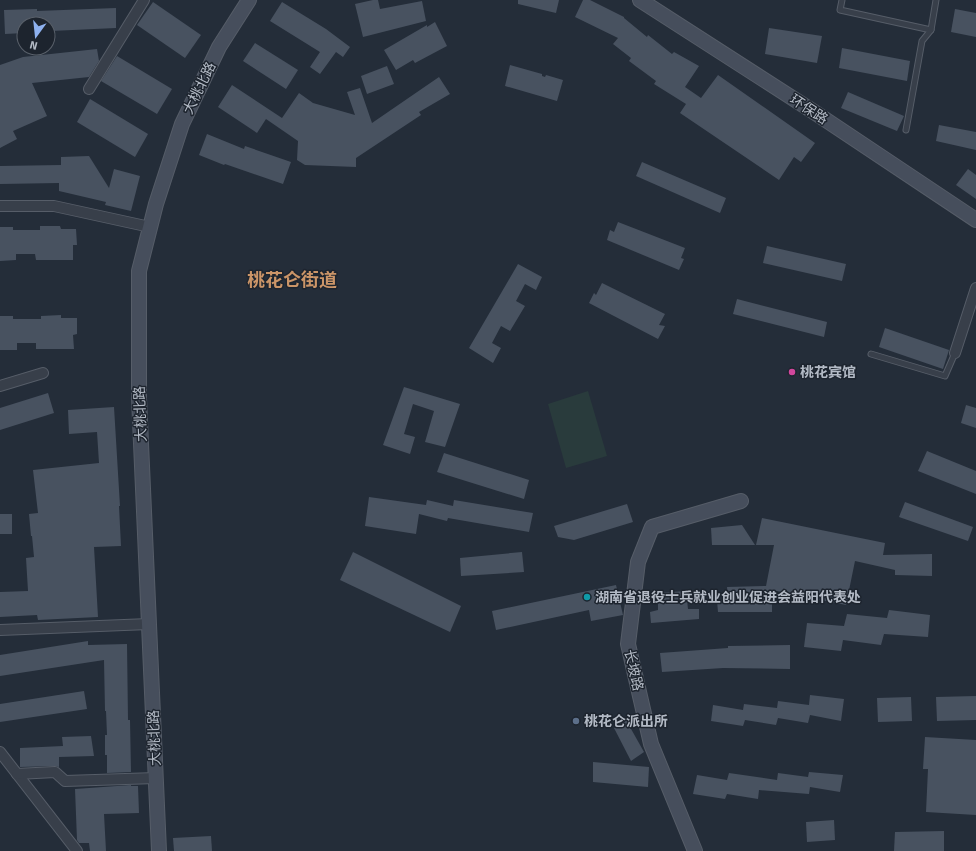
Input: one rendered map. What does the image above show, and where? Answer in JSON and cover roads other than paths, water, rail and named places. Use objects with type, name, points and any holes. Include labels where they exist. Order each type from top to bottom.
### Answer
[{"type":"street","points":[[89,89],[144,0]]},
{"type":"street","name":"大桃北路","points":[[159,851],[139,398],[139,271],[156,204],[182,124],[220,47],[249,0]]},
{"type":"street","name":"环保路","points":[[640,0],[814,112],[976,220]]},
{"type":"street","points":[[0,206],[54,206],[150,227]]},
{"type":"street","points":[[955,353],[976,288]]},
{"type":"street","points":[[0,386],[43,373]]},
{"type":"street","name":"长坡路","points":[[694,851],[651,744],[628,644],[638,562],[652,527],[741,501]]},
{"type":"street","points":[[0,630],[149,624]]},
{"type":"street","points":[[0,752],[76,851]]},
{"type":"street","points":[[17,774],[55,772],[65,781],[156,778]]},
{"type":"lane","points":[[842,0],[840,10],[931,30]]},
{"type":"lane","points":[[906,130],[922,41],[931,30],[936,0]]},
{"type":"lane","points":[[871,354],[946,376],[955,353]]},
{"type":"place","name":"桃花宾馆","points":[[792,372]]},
{"type":"place","name":"湖南省退役士兵就业创业促进会益阳代表处","points":[[587,597]]},
{"type":"place","name":"桃花仑派出所","points":[[576,721]]},
{"type":"district","name":"桃花仑街道","points":[[292,280]]}]
